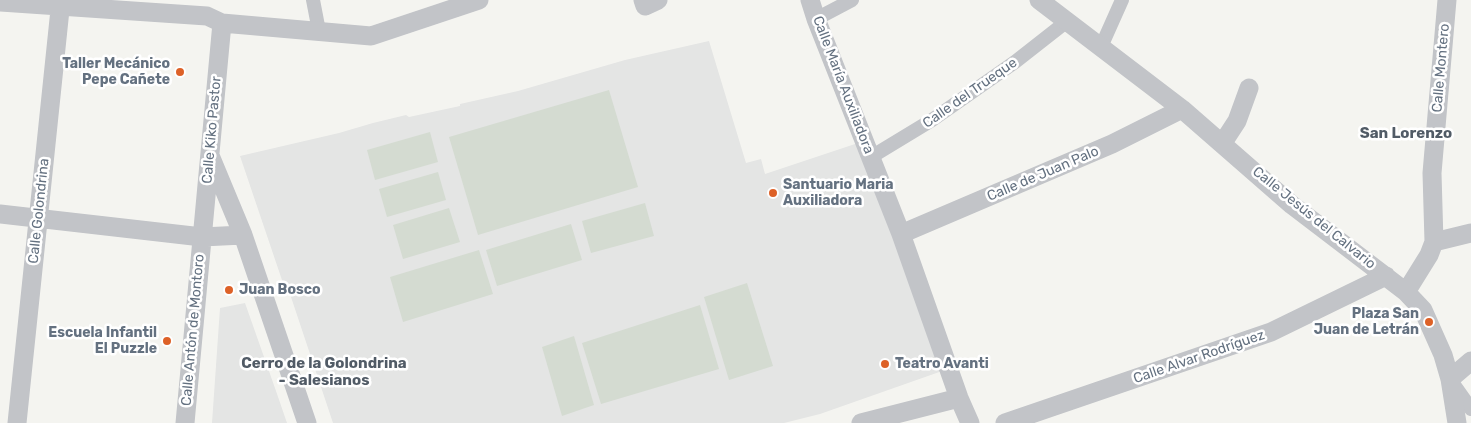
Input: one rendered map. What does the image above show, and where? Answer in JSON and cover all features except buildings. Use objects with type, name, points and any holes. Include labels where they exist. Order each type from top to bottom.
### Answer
[{"type":"street","points":[[313,0],[319,31]]},
{"type":"street","points":[[0,2],[61,3],[207,16],[222,23],[372,36],[479,0]]},
{"type":"street","points":[[643,0],[645,6],[658,0]]},
{"type":"street","name":"Calle María Auxiliadora","points":[[810,0],[902,234],[959,398],[970,423]]},
{"type":"street","points":[[816,19],[852,0]]},
{"type":"street","name":"Calle Jesús del Calvario","points":[[1039,0],[1182,109],[1307,217],[1406,292]]},
{"type":"street","points":[[1101,47],[1122,0]]},
{"type":"street","name":"Calle Montero","points":[[1431,248],[1432,173],[1447,0]]},
{"type":"street","name":"Calle Golondrina","points":[[17,423],[61,3]]},
{"type":"street","name":"Calle del Trueque","points":[[871,158],[932,120],[1015,62],[1066,22]]},
{"type":"street","name":"Calle Kiko Pastor","points":[[202,237],[222,23]]},
{"type":"street","points":[[1222,144],[1237,121],[1250,88]]},
{"type":"street","name":"Calle de Juan Palo","points":[[902,234],[1112,144],[1182,109]]},
{"type":"street","points":[[210,156],[243,235],[306,423]]},
{"type":"street","points":[[0,214],[202,237],[243,235]]},
{"type":"street","points":[[1457,423],[1450,379],[1443,355],[1423,310],[1406,292],[1431,248],[1471,234]]},
{"type":"street","name":"Calle Antón de Montoro","points":[[185,423],[202,237]]},
{"type":"street","name":"Calle Alvar Rodríguez","points":[[1005,423],[1271,332],[1386,276]]},
{"type":"street","points":[[1450,379],[1471,361]]},
{"type":"street","points":[[1450,379],[1471,409]]},
{"type":"street","points":[[861,423],[959,398]]},
{"type":"shaded area","points":[[709,41],[746,163],[761,159],[765,174],[858,143],[945,370],[820,414],[784,423],[333,423],[287,285],[284,286],[240,156],[406,115],[409,117],[460,106],[460,104],[518,91],[625,60]]},
{"type":"shaded area","points":[[609,90],[638,187],[478,235],[449,137]]},
{"type":"shaded area","points":[[430,132],[438,162],[375,180],[367,150]]},
{"type":"shaded area","points":[[438,172],[446,200],[387,217],[379,189]]},
{"type":"shaded area","points":[[645,203],[654,236],[591,253],[582,221]]},
{"type":"shaded area","points":[[449,208],[460,242],[403,259],[393,225]]},
{"type":"shaded area","points":[[571,224],[582,260],[497,286],[486,250]]},
{"type":"shaded area","points":[[479,250],[493,294],[403,322],[390,277]]},
{"type":"shaded area","points":[[747,283],[773,366],[729,380],[704,297]]},
{"type":"shaded area","points":[[245,303],[287,423],[212,423],[220,308]]},
{"type":"shaded area","points":[[700,305],[719,369],[601,404],[582,343]]},
{"type":"shaded area","points":[[574,336],[594,405],[562,416],[542,347]]},
{"type":"place","name":"Taller Mecánico Pepe Cañete","points":[[180,72]]},
{"type":"place","name":"Santuario Maria Auxiliadora","points":[[773,193]]},
{"type":"place","name":"Juan Bosco","points":[[229,290]]},
{"type":"place","name":"Plaza San Juan de Letrán","points":[[1429,322]]},
{"type":"place","name":"Escuela Infantil El Puzzle","points":[[167,341]]},
{"type":"place","name":"Teatro Avanti","points":[[885,364]]},
{"type":"district","name":"San Lorenzo","points":[[1406,134]]},
{"type":"district","name":"Cerro de la Golondrina - Salesianos","points":[[324,372]]}]
